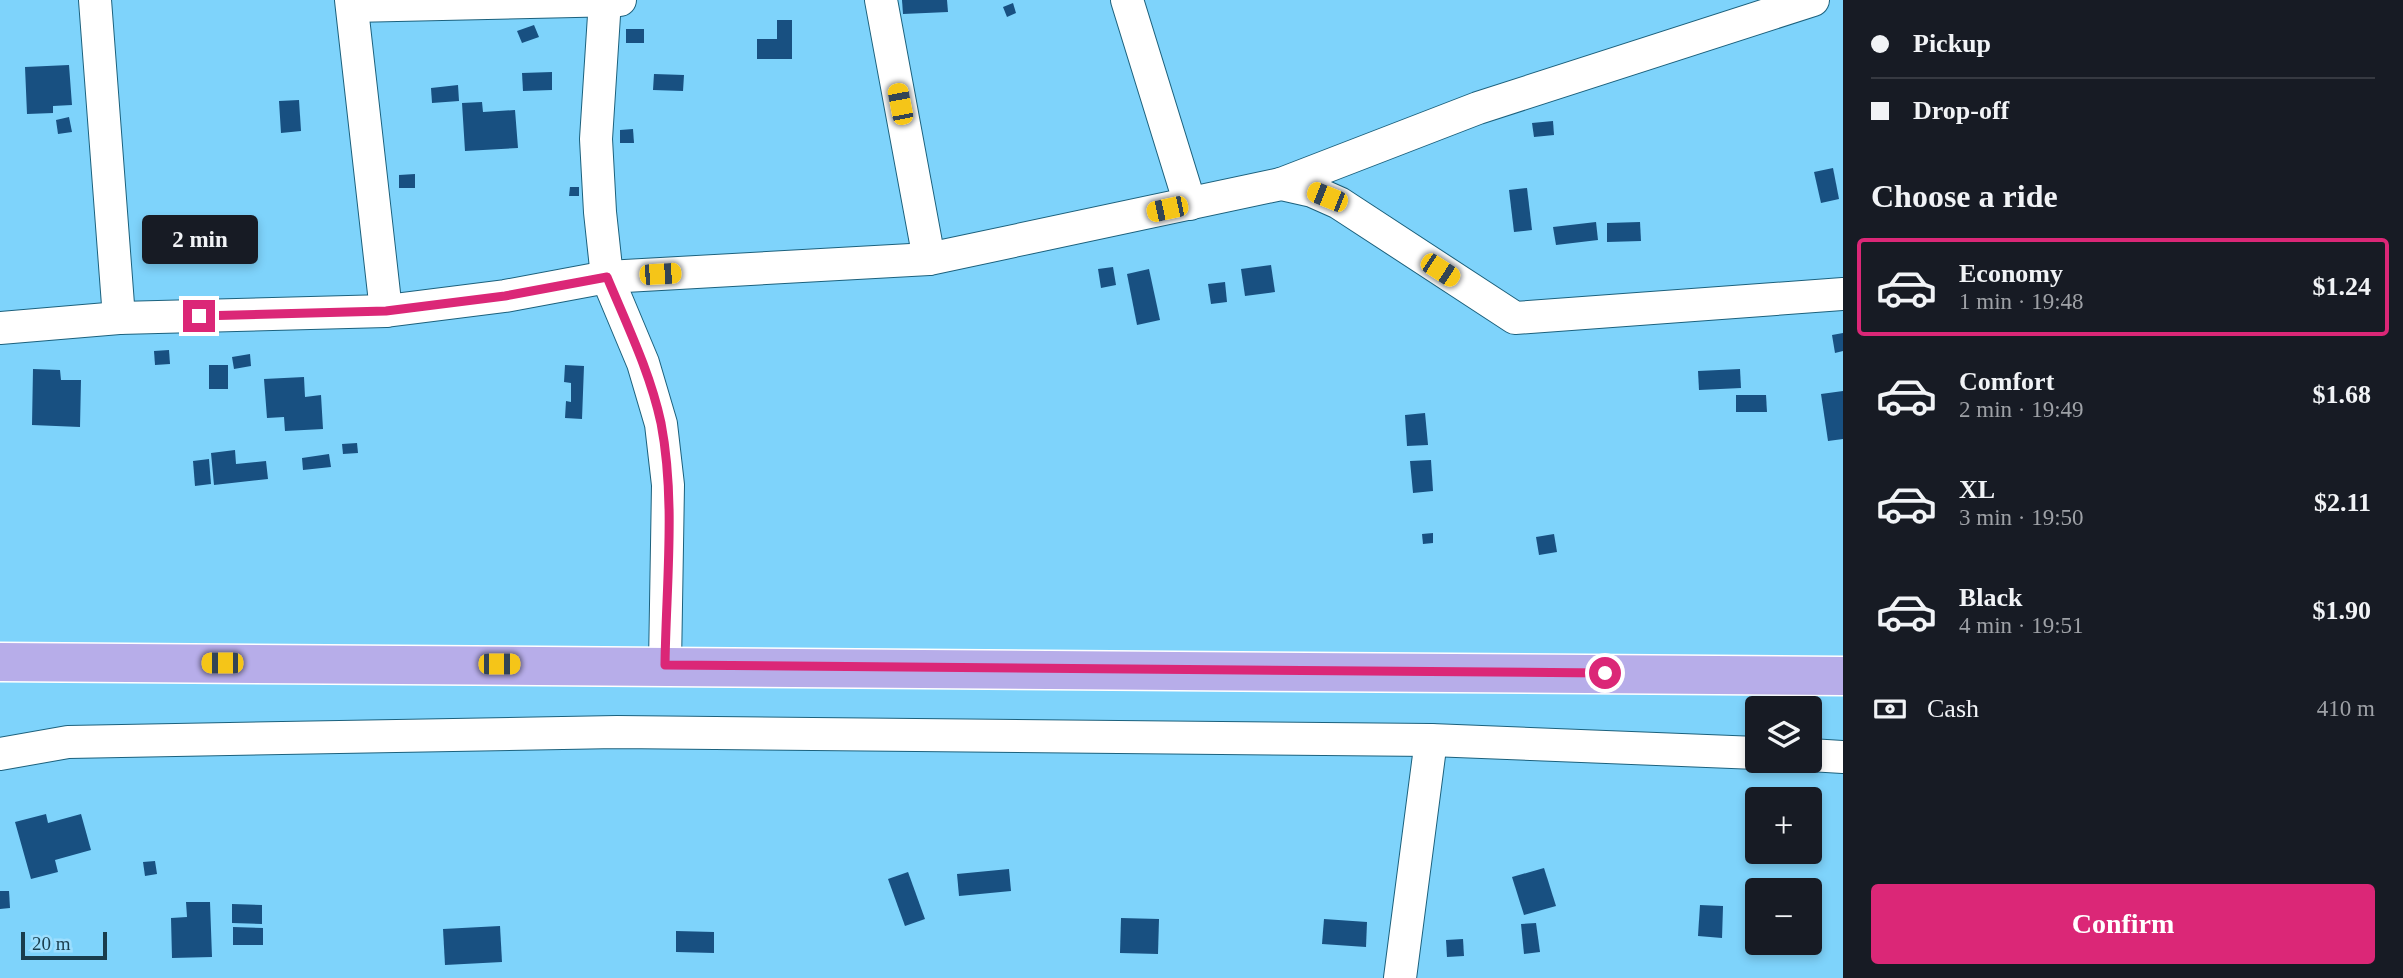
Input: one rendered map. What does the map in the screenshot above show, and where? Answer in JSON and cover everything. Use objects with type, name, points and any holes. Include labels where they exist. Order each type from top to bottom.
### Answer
[{"type":"main road","points":[[0,662],[1843,676]]},
{"type":"street","points":[[95,0],[119,318]]},
{"type":"street","points":[[881,0],[929,259]]},
{"type":"street","points":[[1127,0],[1190,204]]},
{"type":"street","points":[[0,328],[119,318],[386,311],[492,298],[607,277],[929,259],[1281,184],[1478,108],[1813,0]]},
{"type":"street","points":[[386,311],[351,3],[610,1],[596,139],[607,277],[643,363],[661,424],[668,485],[665,665]]},
{"type":"street","points":[[1281,184],[1312,191],[1339,203],[1515,318],[1843,294]]},
{"type":"street","points":[[0,754],[68,742],[617,732],[1431,740],[1745,753]]},
{"type":"street","points":[[1399,978],[1431,740]]},
{"type":"street","points":[[1822,756],[1843,757]]},
{"type":"building","points":[[902,0],[947,0],[948,12],[903,14]]},
{"type":"building","points":[[1013,3],[1016,13],[1007,17],[1003,7]]},
{"type":"building","points":[[777,20],[792,20],[792,59],[757,59],[757,39],[777,39]]},
{"type":"building","points":[[534,25],[539,37],[522,43],[517,31]]},
{"type":"building","points":[[626,29],[644,29],[644,43],[626,43]]},
{"type":"building","points":[[69,65],[72,105],[53,106],[53,113],[27,114],[25,67]]},
{"type":"building","points":[[552,72],[552,90],[523,91],[522,73]]},
{"type":"building","points":[[654,74],[684,75],[683,91],[653,90]]},
{"type":"building","points":[[458,85],[459,101],[432,103],[431,88]]},
{"type":"building","points":[[299,100],[301,131],[281,133],[279,101]]},
{"type":"building","points":[[482,102],[483,112],[515,110],[518,148],[465,151],[462,103]]},
{"type":"building","points":[[69,117],[72,132],[58,134],[56,120]]},
{"type":"building","points":[[1553,121],[1554,135],[1534,137],[1532,123]]},
{"type":"building","points":[[633,129],[634,143],[620,143],[620,130]]},
{"type":"building","points":[[1833,168],[1839,199],[1821,203],[1814,172]]},
{"type":"building","points":[[415,174],[415,188],[399,188],[399,175]]},
{"type":"building","points":[[570,187],[579,187],[579,196],[569,196]]},
{"type":"building","points":[[1527,188],[1532,230],[1514,232],[1509,190]]},
{"type":"building","points":[[1596,222],[1598,240],[1556,245],[1553,227]]},
{"type":"building","points":[[1640,222],[1641,241],[1607,242],[1607,223]]},
{"type":"building","points":[[1271,265],[1275,292],[1245,296],[1241,269]]},
{"type":"building","points":[[1113,267],[1116,285],[1101,288],[1098,269]]},
{"type":"building","points":[[1149,269],[1160,320],[1137,325],[1127,274]]},
{"type":"building","points":[[1225,282],[1227,302],[1211,304],[1208,284]]},
{"type":"building","points":[[1843,333],[1843,351],[1835,353],[1832,335]]},
{"type":"building","points":[[169,350],[170,364],[155,365],[154,351]]},
{"type":"building","points":[[250,354],[251,366],[234,369],[232,357]]},
{"type":"building","points":[[209,365],[228,365],[228,389],[209,389]]},
{"type":"building","points":[[565,365],[584,366],[582,419],[565,418],[566,401],[571,402],[571,383],[564,382]]},
{"type":"building","points":[[33,369],[60,370],[61,380],[81,380],[80,427],[32,425]]},
{"type":"building","points":[[1740,369],[1741,388],[1699,390],[1698,371]]},
{"type":"building","points":[[304,377],[305,397],[321,395],[323,429],[285,431],[284,417],[267,418],[264,379]]},
{"type":"building","points":[[1843,391],[1843,439],[1828,441],[1821,394]]},
{"type":"building","points":[[1736,395],[1766,395],[1767,412],[1736,412]]},
{"type":"building","points":[[1425,413],[1428,445],[1407,446],[1405,415]]},
{"type":"building","points":[[357,443],[358,453],[343,454],[342,444]]},
{"type":"building","points":[[235,450],[236,464],[266,461],[268,479],[214,485],[211,453]]},
{"type":"building","points":[[329,454],[331,467],[303,470],[302,458]]},
{"type":"building","points":[[209,459],[211,484],[195,486],[193,461]]},
{"type":"building","points":[[1431,460],[1433,491],[1413,493],[1410,461]]},
{"type":"building","points":[[1433,533],[1433,543],[1423,544],[1422,534]]},
{"type":"building","points":[[1554,534],[1557,552],[1539,555],[1536,537]]},
{"type":"building","points":[[46,814],[48,823],[81,814],[91,850],[55,860],[58,872],[31,879],[15,822]]},
{"type":"building","points":[[155,861],[157,874],[145,876],[143,862]]},
{"type":"building","points":[[1544,868],[1556,906],[1524,915],[1512,877]]},
{"type":"building","points":[[1009,869],[1011,891],[959,896],[957,874]]},
{"type":"building","points":[[908,872],[925,919],[905,926],[888,879]]},
{"type":"building","points":[[0,891],[9,891],[10,908],[0,909]]},
{"type":"building","points":[[186,902],[210,902],[212,957],[172,958],[171,918],[187,917]]},
{"type":"building","points":[[232,904],[262,905],[262,924],[232,923]]},
{"type":"building","points":[[1700,905],[1723,906],[1722,938],[1698,936]]},
{"type":"building","points":[[1121,918],[1159,919],[1158,954],[1120,953]]},
{"type":"building","points":[[1324,919],[1367,922],[1366,947],[1322,944]]},
{"type":"building","points":[[1536,923],[1540,952],[1524,954],[1521,924]]},
{"type":"building","points":[[500,926],[502,962],[445,965],[443,929]]},
{"type":"building","points":[[233,927],[263,928],[263,945],[233,945]]},
{"type":"building","points":[[676,931],[714,932],[714,953],[676,952]]},
{"type":"building","points":[[1463,939],[1464,956],[1447,957],[1446,940]]},
{"type":"route","points":[[199,316],[386,311],[505,296],[607,277],[643,363],[661,424],[668,485],[665,665],[1605,673]]}]
